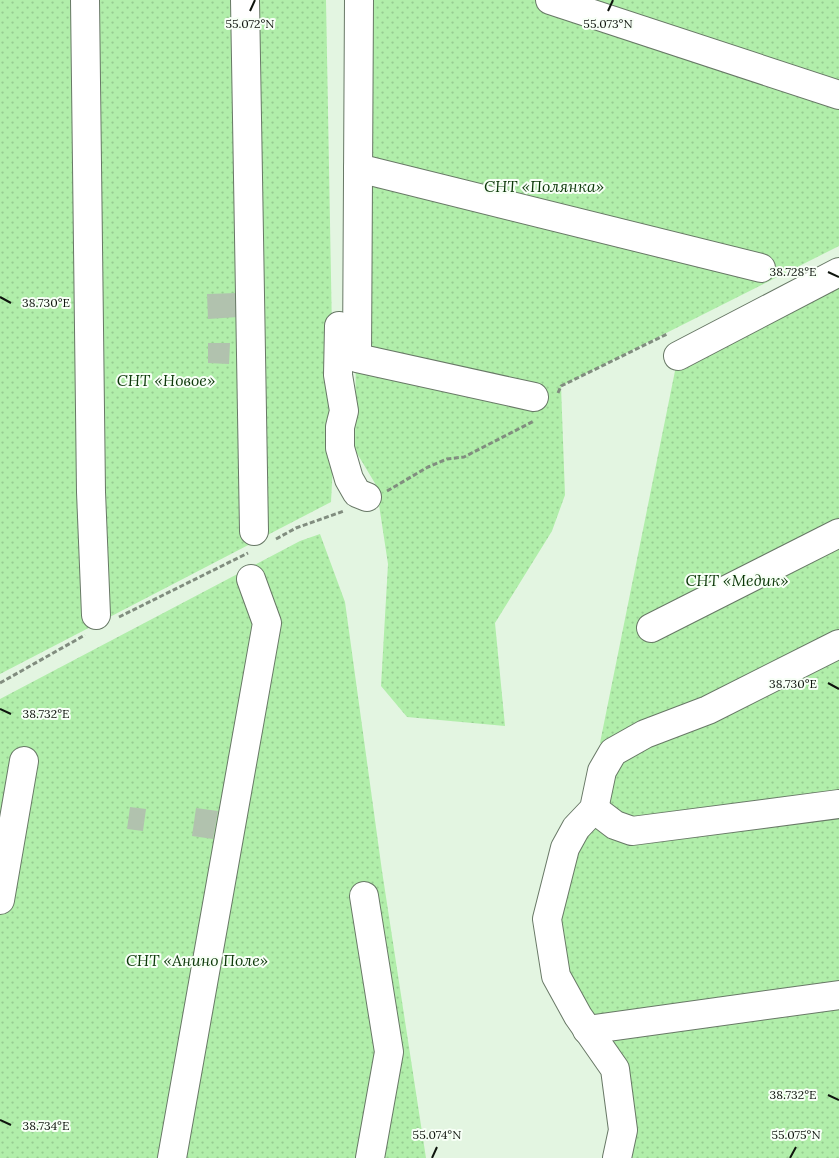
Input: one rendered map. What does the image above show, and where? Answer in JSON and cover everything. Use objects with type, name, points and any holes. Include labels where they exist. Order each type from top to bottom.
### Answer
[{"type":"street","points":[[85,0],[90,463],[100,622]]},
{"type":"street","points":[[245,0],[260,541]]},
{"type":"street","points":[[342,0],[338,375],[344,411],[340,427],[340,448],[349,479],[357,492],[367,496]]},
{"type":"street","points":[[359,0],[357,358],[542,404]]},
{"type":"street","points":[[550,0],[839,95]]},
{"type":"street","points":[[358,168],[761,268]]},
{"type":"street","points":[[678,356],[839,272]]},
{"type":"street","points":[[651,628],[839,533]]},
{"type":"street","points":[[172,1158],[267,623],[251,579]]},
{"type":"street","points":[[617,1158],[623,1130],[615,1069],[588,1030],[556,976],[547,919],[564,848],[576,828],[594,809],[602,771],[613,752],[645,734],[708,710],[839,644]]},
{"type":"street","points":[[0,900],[24,761]]},
{"type":"street","points":[[594,809],[615,825],[632,831],[839,804]]},
{"type":"street","points":[[364,896],[389,1052],[370,1158]]},
{"type":"street","points":[[588,1030],[839,995]]},
{"type":"path","points":[[0,683],[100,622],[260,541],[340,514],[367,496],[390,490],[441,462],[464,457],[542,404],[561,386],[654,340]]},
{"type":"green space","name":"СНТ «Новое»","points":[[0,0],[326,0],[334,443],[331,502],[0,674]]},
{"type":"green space","name":"СНТ «Полянка»","points":[[359,0],[839,0],[839,246],[561,386],[565,495],[552,531],[495,623],[505,726],[407,717],[381,686],[388,564],[376,485],[355,450]]},
{"type":"green space","name":"СНТ «Медик»","points":[[839,272],[839,1158],[617,1158],[615,1069],[556,976],[565,848],[613,753],[600,743],[678,356]]},
{"type":"green space","name":"СНТ «Анино Поле»","points":[[320,534],[345,602],[382,871],[426,1158],[0,1158],[0,699],[300,541]]},
{"type":"building","points":[[237,293],[238,317],[208,319],[207,294]]},
{"type":"building","points":[[208,343],[230,343],[229,364],[208,363]]},
{"type":"building","points":[[130,807],[146,809],[143,831],[127,829]]},
{"type":"building","points":[[196,808],[218,811],[213,839],[192,836]]}]
